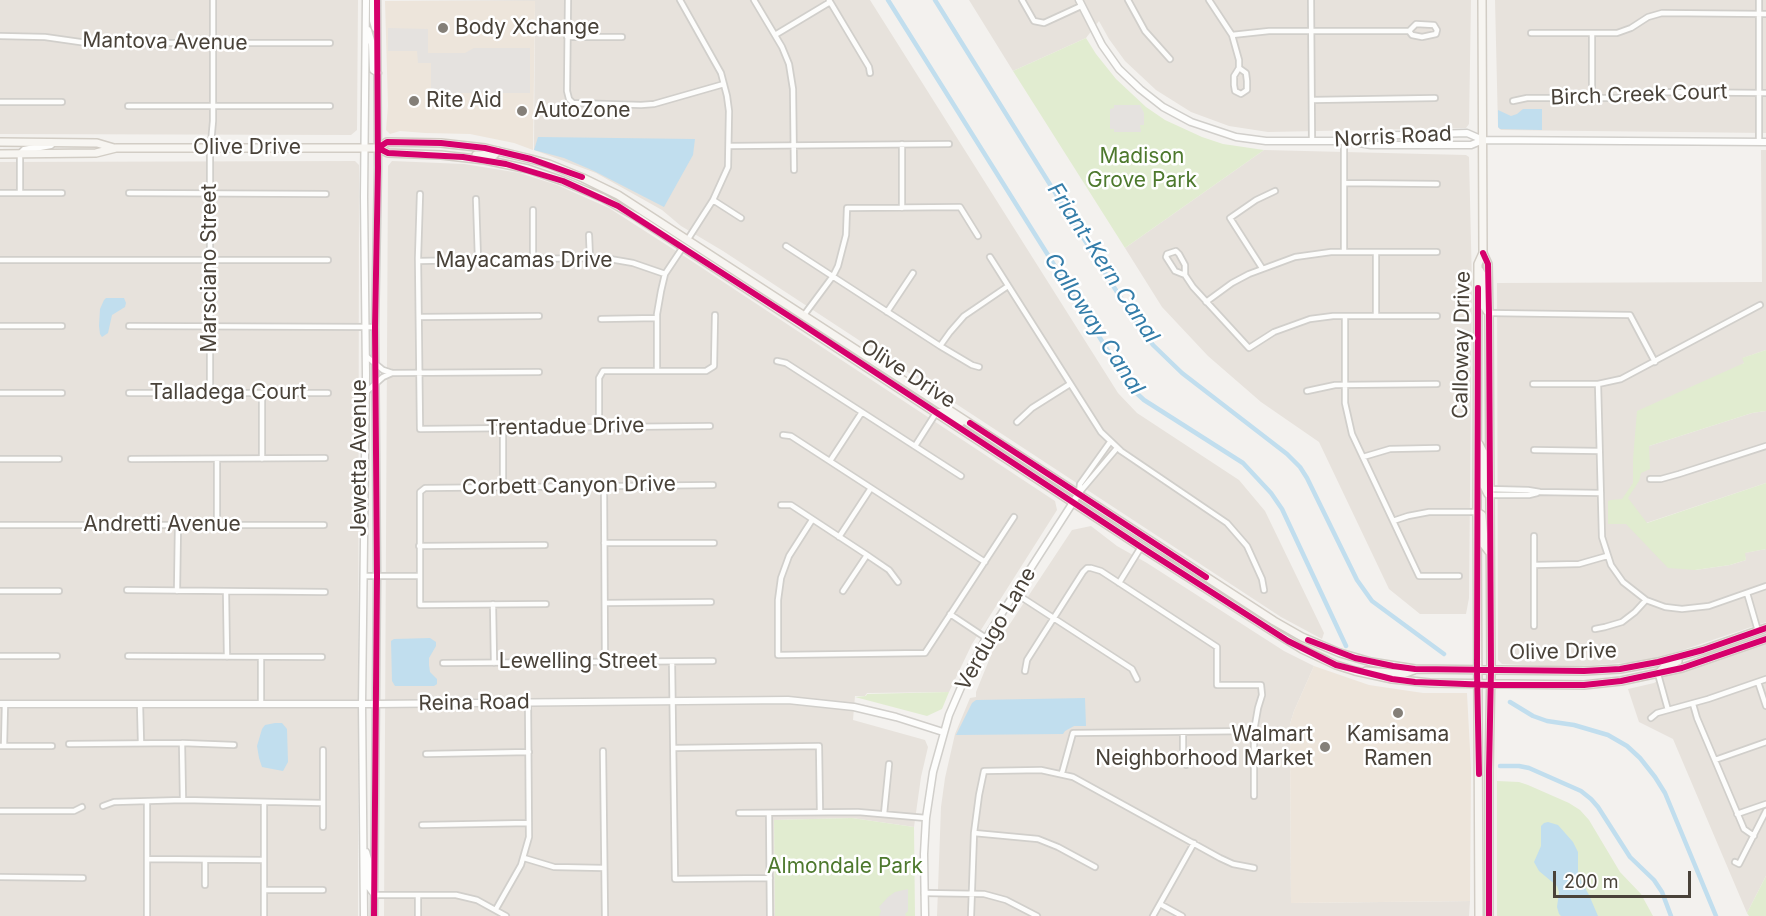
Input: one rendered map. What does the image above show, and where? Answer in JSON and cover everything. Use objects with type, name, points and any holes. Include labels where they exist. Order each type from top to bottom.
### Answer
[{"type":"main road","name":"Calloway Drive","points":[[1479,916],[1477,512],[1478,268],[1483,253],[1482,0]]},
{"type":"main road","name":"Olive Drive","points":[[0,142],[97,143],[116,148]]},
{"type":"main road","name":"Olive Drive","points":[[378,148],[387,142],[441,143],[498,151],[556,167],[583,177],[616,194],[1281,625],[1321,646],[1363,660],[1417,669],[1566,672],[1646,665],[1703,650],[1762,630]]},
{"type":"main road","name":"Olive Drive","points":[[0,154],[96,153],[116,148],[378,148],[388,153],[447,155],[506,164],[538,172],[575,186],[618,206],[651,226],[1141,548],[1288,641],[1336,665],[1363,673],[1413,682],[1584,685],[1658,674],[1766,639]]},
{"type":"main road","points":[[447,155],[494,155],[498,151]]},
{"type":"main road","points":[[575,186],[582,183],[616,194]]},
{"type":"main road","points":[[651,226],[682,240],[688,239]]},
{"type":"main road","points":[[683,247],[690,246],[721,261]]},
{"type":"main road","name":"Calloway Drive","points":[[1483,253],[1488,264],[1489,313],[1491,670],[1489,916]]},
{"type":"main road","points":[[1478,268],[1483,277],[1484,306],[1489,313]]},
{"type":"main road","points":[[766,301],[793,314],[804,315]]},
{"type":"main road","points":[[936,413],[940,411],[965,425],[972,424]]},
{"type":"main road","points":[[1478,442],[1483,452],[1484,486],[1489,492]]},
{"type":"main road","points":[[1477,512],[1482,515],[1484,545],[1490,553]]},
{"type":"main road","points":[[1141,548],[1150,547],[1169,558],[1183,562]]},
{"type":"main road","points":[[1721,655],[1755,637],[1762,630]]},
{"type":"main road","points":[[1658,674],[1664,667],[1703,650]]},
{"type":"main road","points":[[1363,673],[1374,670],[1403,674],[1417,669]]},
{"type":"main road","points":[[1479,851],[1489,852]]},
{"type":"street","name":"Marsciano Street","points":[[210,393],[210,148],[213,106],[213,0]]},
{"type":"street","name":"Jewetta Avenue","points":[[364,916],[362,704],[365,576],[366,0]]},
{"type":"street","name":"Jewetta Avenue","points":[[374,916],[377,572],[375,327],[378,148],[377,34],[373,21],[375,0]]},
{"type":"street","points":[[568,0],[567,91],[573,104],[641,105],[670,101],[724,84]]},
{"type":"street","points":[[680,0],[721,73],[729,111],[728,167],[713,200],[688,239]]},
{"type":"street","points":[[754,0],[786,55],[792,76],[794,170]]},
{"type":"street","points":[[1022,0],[1034,21],[1044,23],[1080,3]]},
{"type":"street","points":[[1128,0],[1145,31],[1170,59]]},
{"type":"street","points":[[1209,0],[1232,36],[1239,60],[1234,85],[1235,91],[1241,94],[1247,90],[1247,81],[1246,73],[1239,68]]},
{"type":"street","points":[[1311,0],[1312,141]]},
{"type":"street","points":[[1759,0],[1759,93],[1762,142]]},
{"type":"street","points":[[775,35],[830,1],[869,67],[870,73]]},
{"type":"street","name":"Norris Road","points":[[1080,3],[1098,39],[1119,69],[1140,89],[1174,114],[1204,128],[1236,137],[1266,141],[1344,141],[1370,136],[1467,133],[1483,140],[1762,142]]},
{"type":"street","points":[[1531,33],[1617,33],[1631,28],[1648,16],[1662,13],[1766,14]]},
{"type":"street","points":[[366,21],[372,44],[373,70],[378,73]]},
{"type":"street","points":[[1232,36],[1269,31],[1409,31],[1416,37],[1422,38],[1436,34],[1437,30],[1434,26],[1416,24],[1409,31]]},
{"type":"street","points":[[1592,34],[1592,98]]},
{"type":"street","name":"Mantova Avenue","points":[[0,36],[45,37],[87,42],[330,43]]},
{"type":"street","points":[[567,37],[622,37]]},
{"type":"street","name":"Birch Creek Court","points":[[1513,101],[1527,98],[1625,98],[1658,92],[1766,93]]},
{"type":"street","points":[[1312,100],[1436,98]]},
{"type":"street","points":[[0,102],[63,102]]},
{"type":"street","points":[[128,106],[330,106]]},
{"type":"street","points":[[1344,252],[1344,141],[1371,145],[1471,145],[1483,140]]},
{"type":"street","points":[[20,193],[20,154],[28,148],[63,143]]},
{"type":"street","points":[[902,144],[902,208]]},
{"type":"street","points":[[729,146],[948,144]]},
{"type":"street","points":[[1344,183],[1437,184]]},
{"type":"street","points":[[1262,268],[1230,218],[1256,200],[1275,191]]},
{"type":"street","points":[[0,193],[62,193]]},
{"type":"street","points":[[129,193],[326,194]]},
{"type":"street","points":[[419,373],[420,194]]},
{"type":"street","points":[[476,199],[478,260]]},
{"type":"street","points":[[713,200],[741,218]]},
{"type":"street","points":[[804,315],[832,276],[844,246],[847,208],[960,207],[978,236]]},
{"type":"street","points":[[533,210],[533,259]]},
{"type":"street","points":[[589,235],[590,258]]},
{"type":"street","points":[[786,246],[940,346],[979,367]]},
{"type":"street","points":[[657,371],[657,318],[665,274],[683,247]]},
{"type":"street","points":[[1185,275],[1186,269],[1179,254],[1176,251],[1167,254],[1166,257],[1175,271],[1185,275],[1206,302],[1249,348],[1274,332],[1293,324],[1323,317],[1437,316]]},
{"type":"street","points":[[1206,302],[1232,283],[1262,268],[1304,256],[1344,252],[1437,252]]},
{"type":"street","points":[[1376,252],[1376,316]]},
{"type":"street","points":[[990,257],[1095,424],[1117,448],[1227,523],[1247,546],[1262,579],[1264,590]]},
{"type":"street","name":"Mayacamas Drive","points":[[418,261],[610,259],[633,263],[665,274]]},
{"type":"street","points":[[0,260],[328,260]]},
{"type":"street","points":[[887,312],[913,273]]},
{"type":"street","points":[[940,346],[964,316],[1008,286]]},
{"type":"street","points":[[1533,384],[1598,384],[1621,379],[1760,306]]},
{"type":"street","points":[[1489,313],[1630,315],[1655,362]]},
{"type":"street","points":[[419,317],[539,315]]},
{"type":"street","points":[[599,427],[599,378],[603,371],[706,371],[714,366],[715,315]]},
{"type":"street","points":[[1345,316],[1345,404],[1349,424],[1363,458],[1419,576],[1459,576]]},
{"type":"street","points":[[601,319],[657,318]]},
{"type":"street","points":[[0,326],[62,326]]},
{"type":"street","points":[[129,326],[375,327]]},
{"type":"street","points":[[366,356],[383,370],[392,373],[539,372]]},
{"type":"street","points":[[777,362],[786,363],[961,476]]},
{"type":"street","points":[[366,392],[383,377],[392,373]]},
{"type":"street","name":"Trentadue Drive","points":[[419,373],[420,429],[710,426]]},
{"type":"street","points":[[1017,422],[1032,408],[1070,384]]},
{"type":"street","points":[[1308,391],[1345,384],[1437,384]]},
{"type":"street","points":[[1598,384],[1602,537],[1607,556],[1623,582],[1646,600],[1665,607],[1691,609],[1708,606],[1766,586]]},
{"type":"street","points":[[0,393],[62,393]]},
{"type":"street","name":"Talladega Court","points":[[129,393],[328,393]]},
{"type":"street","points":[[262,393],[262,459]]},
{"type":"street","points":[[830,461],[862,412]]},
{"type":"street","points":[[915,446],[936,413]]},
{"type":"street","points":[[502,487],[503,428]]},
{"type":"street","points":[[783,435],[791,436],[985,562]]},
{"type":"street","points":[[1079,494],[1080,484],[1110,442]]},
{"type":"street","points":[[1650,479],[1670,476],[1766,446]]},
{"type":"street","points":[[1079,494],[1117,448]]},
{"type":"street","points":[[1363,458],[1390,449],[1437,448]]},
{"type":"street","points":[[1534,450],[1599,450]]},
{"type":"street","points":[[131,459],[325,458]]},
{"type":"street","points":[[0,459],[59,459]]},
{"type":"street","points":[[217,459],[217,525]]},
{"type":"street","name":"Corbett Canyon Drive","points":[[419,546],[420,492],[425,488],[713,485]]},
{"type":"street","points":[[604,486],[605,662]]},
{"type":"street","points":[[839,537],[871,488]]},
{"type":"street","points":[[1489,492],[1529,495],[1540,492],[1601,493]]},
{"type":"street","name":"Verdugo Lane","points":[[925,916],[926,818],[933,772],[944,732],[964,678],[986,638],[1079,494]]},
{"type":"street","points":[[781,505],[791,505],[867,555],[889,570],[898,582]]},
{"type":"street","points":[[1393,521],[1429,512],[1477,512]]},
{"type":"street","points":[[812,520],[789,556],[781,578],[778,600],[778,655],[925,653],[1014,517]]},
{"type":"street","name":"Andretti Avenue","points":[[0,525],[324,525]]},
{"type":"street","points":[[177,591],[178,525]]},
{"type":"street","points":[[1534,536],[1534,626]]},
{"type":"street","points":[[604,543],[714,543]]},
{"type":"street","points":[[545,545],[419,546],[419,576],[420,605],[546,604]]},
{"type":"street","points":[[1119,583],[1141,548]]},
{"type":"street","points":[[843,591],[867,555]]},
{"type":"street","points":[[1534,565],[1579,564],[1607,556]]},
{"type":"street","points":[[1024,671],[1027,660],[1083,572],[1087,568],[1095,568],[1217,647],[1217,685],[1261,685],[1262,695],[1254,731],[1254,796]]},
{"type":"street","points":[[365,576],[377,572],[419,576]]},
{"type":"street","points":[[127,590],[325,592]]},
{"type":"street","points":[[0,591],[59,591]]},
{"type":"street","points":[[226,592],[228,657]]},
{"type":"street","points":[[1015,593],[1132,669],[1137,679]]},
{"type":"street","points":[[1747,593],[1762,630]]},
{"type":"street","points":[[1595,628],[1622,622],[1646,600]]},
{"type":"street","points":[[605,603],[711,602]]},
{"type":"street","points":[[493,604],[494,663]]},
{"type":"street","points":[[950,614],[986,638]]},
{"type":"street","points":[[0,656],[57,656]]},
{"type":"street","points":[[128,656],[322,657]]},
{"type":"street","points":[[261,658],[261,704]]},
{"type":"street","name":"Lewelling Street","points":[[443,663],[713,661]]},
{"type":"street","points":[[672,662],[675,879],[770,878]]},
{"type":"street","points":[[1658,674],[1668,710]]},
{"type":"street","points":[[1652,718],[1657,713],[1693,704],[1766,679]]},
{"type":"street","points":[[1758,682],[1766,706]]},
{"type":"street","name":"Reina Road","points":[[2,704],[376,704],[788,700],[832,704],[875,712],[944,732]]},
{"type":"street","points":[[496,909],[524,858],[529,837],[528,702]]},
{"type":"street","points":[[2,704],[2,746],[52,746]]},
{"type":"street","points":[[140,704],[141,743]]},
{"type":"street","points":[[1693,704],[1737,814],[1744,829],[1754,836]]},
{"type":"street","points":[[1062,773],[1072,733],[1254,731]]},
{"type":"street","points":[[1183,732],[1183,755],[1186,765]]},
{"type":"street","points":[[1715,760],[1766,742]]},
{"type":"street","points":[[182,743],[183,800]]},
{"type":"street","points":[[69,744],[234,745]]},
{"type":"street","points":[[674,748],[819,746],[820,812]]},
{"type":"street","points":[[323,750],[323,828]]},
{"type":"street","points":[[603,751],[605,916]]},
{"type":"street","points":[[426,754],[529,752]]},
{"type":"street","points":[[884,814],[889,764]]},
{"type":"street","points":[[971,916],[974,833],[984,771],[1041,770],[1062,773],[1083,781],[1223,859],[1254,868]]},
{"type":"street","points":[[103,806],[114,802],[183,800],[322,803]]},
{"type":"street","points":[[147,802],[147,916]]},
{"type":"street","points":[[264,803],[264,916]]},
{"type":"street","points":[[1737,814],[1766,804]]},
{"type":"street","points":[[0,811],[74,811],[82,807]]},
{"type":"street","points":[[1735,862],[1739,864],[1766,811]]},
{"type":"street","points":[[739,813],[858,812],[926,818]]},
{"type":"street","points":[[769,813],[770,916]]},
{"type":"street","points":[[422,825],[529,824]]},
{"type":"street","points":[[974,833],[1038,839],[1095,867]]},
{"type":"street","points":[[1153,916],[1194,843]]},
{"type":"street","points":[[364,846],[368,859],[369,887],[374,895],[456,895],[477,900],[506,916]]},
{"type":"street","points":[[524,858],[554,867],[604,868]]},
{"type":"street","points":[[147,859],[264,860]]},
{"type":"street","points":[[204,885],[205,860]]},
{"type":"street","points":[[0,877],[83,878]]},
{"type":"street","points":[[264,890],[323,890]]},
{"type":"street","points":[[924,893],[984,894],[1006,900],[1037,916]]},
{"type":"street","points":[[418,895],[418,916]]},
{"type":"street","points":[[1160,904],[1182,916]]},
{"type":"shaded area","points":[[0,0],[358,0],[357,130],[351,135],[0,134]]},
{"type":"shaded area","points":[[385,0],[870,0],[1118,393],[1137,413],[1239,480],[1265,511],[1324,633],[1322,639],[1281,617],[723,251],[681,226],[662,210],[596,173],[534,150],[535,1]]},
{"type":"shaded area","points":[[969,0],[1471,0],[1469,124],[1466,128],[1268,132],[1229,126],[1191,112],[1156,90],[1125,61],[1099,21],[1086,38],[1013,71]]},
{"type":"shaded area","points":[[1495,0],[1766,0],[1766,133],[1501,130],[1498,127]]},
{"type":"shaded area","points":[[385,1],[535,1],[533,150],[514,143],[470,134],[400,131],[390,134],[386,130],[388,106]]},
{"type":"shaded area","points":[[388,28],[428,29],[428,53],[465,53],[474,48],[530,48],[530,93],[431,93],[431,63],[418,63],[417,51],[388,51]]},
{"type":"shaded area","points":[[1114,105],[1140,105],[1144,113],[1144,125],[1140,125],[1141,132],[1114,132],[1114,129],[1110,129],[1110,109],[1114,108]]},
{"type":"shaded area","points":[[1264,150],[1466,155],[1469,157],[1472,285],[1469,598],[1466,614],[1420,614],[1389,589],[1319,442],[1261,402],[1208,356],[1162,307],[1125,248]]},
{"type":"shaded area","points":[[1761,150],[1766,150],[1766,350],[1743,358],[1745,362],[1649,446],[1752,413],[1766,411],[1766,483],[1646,523],[1695,570],[1730,565],[1746,560],[1744,553],[1766,549],[1766,622],[1665,656],[1634,662],[1569,667],[1502,664],[1498,660],[1497,283],[1762,282]]},
{"type":"shaded area","points":[[355,161],[359,165],[358,916],[0,916],[0,162]]},
{"type":"shaded area","points":[[392,161],[464,164],[520,173],[557,185],[609,208],[1055,501],[1057,510],[972,644],[949,692],[867,693],[865,696],[855,696],[853,720],[925,740],[928,747],[914,827],[852,818],[774,820],[775,916],[384,916],[388,166]]},
{"type":"shaded area","points":[[1091,526],[1117,546],[1284,651],[1314,666],[1290,724],[1291,903],[1470,901],[1469,916],[937,916],[941,807],[955,734],[970,698],[976,697],[994,648],[1072,530]]},
{"type":"shaded area","points":[[1766,644],[1766,876],[1747,913],[1673,739],[1639,722],[1628,689],[1654,683],[1665,676]]},
{"type":"shaded area","points":[[1314,666],[1369,685],[1423,693],[1467,693],[1471,769],[1470,901],[1291,903],[1290,724]]},
{"type":"shaded area","points":[[908,889],[906,916],[879,916],[881,911],[879,907],[888,897],[895,892]]},
{"type":"green space","name":"Madison Grove Park","points":[[1086,38],[1116,79],[1146,107],[1165,120],[1223,144],[1264,150],[1125,248],[1013,71]]},
{"type":"green space","points":[[1766,350],[1766,411],[1752,413],[1649,446],[1650,469],[1641,473],[1639,481],[1628,498],[1647,523],[1766,483],[1766,549],[1745,553],[1746,560],[1730,565],[1695,570],[1668,568],[1626,524],[1608,524],[1608,501],[1622,499],[1633,483],[1637,411],[1744,363],[1742,358]]},
{"type":"green space","points":[[1183,568],[1293,638],[1330,656],[1329,658],[1295,641]]},
{"type":"green space","points":[[949,692],[942,709],[927,716],[855,697],[867,694]]},
{"type":"green space","points":[[1497,781],[1519,782],[1528,785],[1580,810],[1589,820],[1620,872],[1641,894],[1653,916],[1497,916]]},
{"type":"green space","name":"Almondale Park","points":[[852,818],[914,827],[915,916],[775,916],[774,820]]},
{"type":"green space","points":[[1766,876],[1766,916],[1749,916],[1747,913]]},
{"type":"water","points":[[1523,109],[1542,109],[1542,130],[1500,129],[1498,127],[1498,110],[1511,116]]},
{"type":"water","points":[[538,137],[695,139],[693,155],[664,207],[594,171],[564,158],[534,150]]},
{"type":"water","points":[[106,298],[124,298],[126,303],[125,307],[112,315],[108,333],[102,337],[99,326],[100,309]]},
{"type":"water","points":[[430,638],[436,642],[429,658],[429,665],[430,672],[437,679],[437,684],[434,686],[395,686],[392,681],[391,641]]},
{"type":"water","points":[[1085,698],[1086,726],[1074,726],[1063,734],[956,735],[972,703],[976,700]]},
{"type":"water","points":[[282,723],[287,729],[288,762],[283,771],[262,767],[257,746],[265,725]]},
{"type":"water","points":[[1548,822],[1558,825],[1573,842],[1578,852],[1578,875],[1598,916],[1561,916],[1559,914],[1557,886],[1539,871],[1534,862],[1541,846],[1541,826]]},
{"type":"waterway","name":"Calloway Canal","points":[[888,0],[1132,389],[1144,400],[1243,463],[1271,493],[1282,509],[1346,646]]},
{"type":"waterway","name":"Friant-Kern Canal","points":[[935,0],[1132,316],[1153,345],[1182,373],[1287,454],[1300,467],[1357,580],[1372,601],[1444,654]]},
{"type":"waterway","name":"Friant-Kern Canal","points":[[1510,702],[1533,716],[1547,721],[1574,725],[1608,735],[1627,746],[1640,758],[1665,793],[1716,916]]},
{"type":"waterway","name":"Calloway Canal","points":[[1500,766],[1529,768],[1581,791],[1591,799],[1630,857],[1654,880],[1662,892],[1671,916]]},
{"type":"cycle path","points":[[374,916],[377,576],[375,327],[378,168],[377,0]]},
{"type":"cycle path","points":[[378,148],[387,142],[441,143],[485,148],[531,159],[582,177]]},
{"type":"cycle path","points":[[378,148],[388,153],[463,157],[506,164],[563,181],[618,206],[1288,641],[1336,665],[1392,679],[1415,682],[1584,685],[1621,681],[1682,668],[1766,639]]},
{"type":"cycle path","points":[[1483,253],[1488,264],[1489,313],[1491,670],[1489,916]]},
{"type":"cycle path","points":[[1478,288],[1479,774]]},
{"type":"cycle path","points":[[970,423],[1206,577]]},
{"type":"cycle path","points":[[1308,640],[1355,658],[1415,669],[1584,671],[1620,669],[1658,662],[1703,650],[1766,628]]},
{"type":"place","name":"Body Xchange","points":[[443,28]]},
{"type":"place","name":"Rite Aid","points":[[414,101]]},
{"type":"place","name":"AutoZone","points":[[522,111]]},
{"type":"place","name":"Kamisama Ramen","points":[[1398,713]]},
{"type":"place","name":"Walmart Neighborhood Market","points":[[1325,747]]}]
